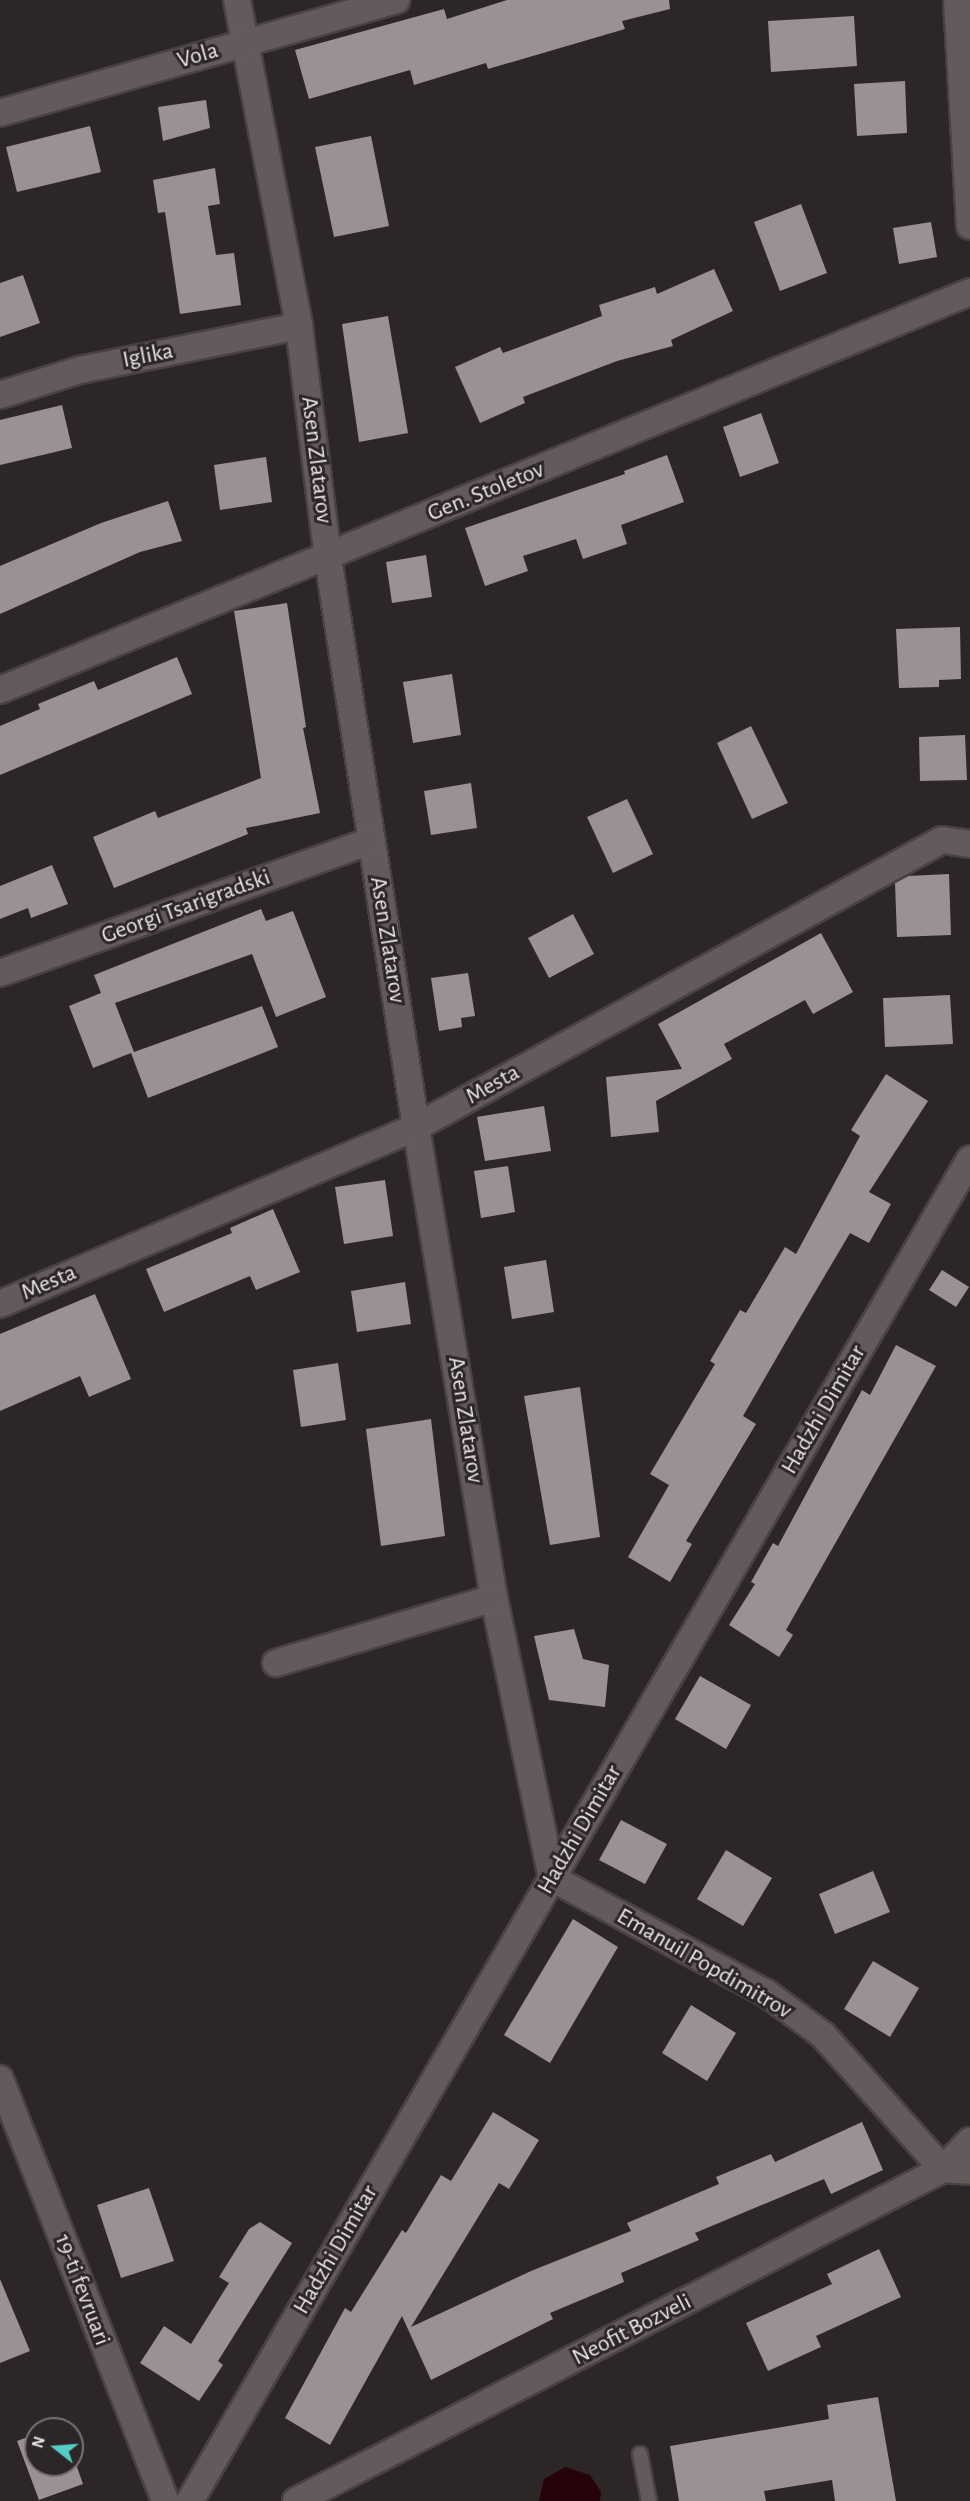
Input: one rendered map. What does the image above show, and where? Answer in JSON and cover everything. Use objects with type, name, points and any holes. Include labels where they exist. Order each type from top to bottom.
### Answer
[{"type":"street","name":"Asen Zlatarov","points":[[237,0],[243,43],[299,326],[328,558],[371,841],[494,1598],[552,1878]]},
{"type":"street","name":"Vola","points":[[0,113],[396,0]]},
{"type":"street","points":[[957,0],[970,226]]},
{"type":"street","name":"Gen. Stoletov","points":[[0,690],[328,558],[970,292]]},
{"type":"street","name":"Iglika","points":[[0,395],[80,370],[299,326]]},
{"type":"street","name":"Mesta","points":[[0,1304],[416,1127],[942,840],[970,844]]},
{"type":"street","name":"Georgi Tsarigradski","points":[[0,973],[371,841]]},
{"type":"street","name":"Hadzhi Dimitar","points":[[190,2501],[970,1159]]},
{"type":"street","points":[[276,1663],[494,1598]]},
{"type":"street","name":"Emanuil Popdimitrov","points":[[552,1878],[766,1993],[823,2035],[943,2169]]},
{"type":"street","name":"19-ti fevruari","points":[[0,2079],[165,2501]]},
{"type":"street","points":[[943,2169],[970,2141]]},
{"type":"street","points":[[943,2169],[970,2171]]},
{"type":"street","name":"Neofit Bozveli","points":[[296,2501],[943,2169]]},
{"type":"lane","points":[[640,2454],[649,2501]]},
{"type":"shaded area","points":[[565,2467],[590,2475],[601,2492],[600,2501],[539,2501],[544,2479]]},
{"type":"building","points":[[507,0],[669,0],[670,9],[622,21],[625,29],[488,69],[486,63],[414,85],[410,70],[309,99],[295,50],[444,9],[447,19]]},
{"type":"building","points":[[854,16],[857,66],[771,72],[768,21]]},
{"type":"building","points":[[905,81],[907,133],[857,136],[854,84]]},
{"type":"building","points":[[206,100],[210,128],[163,141],[158,107]]},
{"type":"building","points":[[90,126],[101,172],[17,192],[6,147]]},
{"type":"building","points":[[371,136],[389,226],[334,237],[315,147]]},
{"type":"building","points":[[215,168],[220,204],[208,206],[216,255],[234,253],[241,305],[180,314],[165,212],[158,213],[153,180]]},
{"type":"building","points":[[801,204],[827,273],[780,291],[754,222]]},
{"type":"building","points":[[931,222],[937,257],[899,264],[893,228]]},
{"type":"building","points":[[714,269],[733,311],[671,340],[673,346],[617,361],[523,397],[525,403],[480,423],[455,367],[500,347],[503,353],[602,316],[599,305],[655,287],[657,294]]},
{"type":"building","points":[[23,275],[40,323],[0,337],[0,283]]},
{"type":"building","points":[[388,316],[408,433],[359,442],[342,324]]},
{"type":"building","points":[[62,405],[72,448],[0,465],[0,420]]},
{"type":"building","points":[[761,413],[779,463],[740,477],[723,427]]},
{"type":"building","points":[[667,455],[684,502],[621,525],[627,544],[583,559],[576,539],[523,556],[528,571],[485,586],[465,528],[625,474],[624,471]]},
{"type":"building","points":[[266,457],[272,502],[220,510],[214,465]]},
{"type":"building","points":[[168,501],[182,541],[140,552],[0,614],[0,566],[101,523]]},
{"type":"building","points":[[426,555],[432,597],[392,603],[386,562]]},
{"type":"building","points":[[287,603],[306,727],[303,728],[320,813],[246,828],[248,834],[114,888],[93,837],[155,811],[158,818],[261,778],[234,611]]},
{"type":"building","points":[[960,627],[961,679],[939,680],[939,687],[899,688],[896,629]]},
{"type":"building","points":[[177,657],[192,694],[0,775],[0,726],[40,709],[38,704],[94,681],[98,690]]},
{"type":"building","points":[[452,674],[461,735],[413,743],[403,682]]},
{"type":"building","points":[[751,726],[788,803],[752,819],[717,743]]},
{"type":"building","points":[[965,735],[967,780],[920,781],[919,737]]},
{"type":"building","points":[[471,783],[477,828],[431,835],[424,791]]},
{"type":"building","points":[[627,799],[653,854],[613,873],[587,817]]},
{"type":"building","points":[[52,865],[68,904],[31,918],[28,908],[0,919],[0,886]]},
{"type":"building","points":[[949,874],[951,935],[897,937],[895,883],[908,876]]},
{"type":"building","points":[[261,909],[266,921],[293,911],[326,997],[276,1017],[252,954],[115,1003],[134,1052],[262,1006],[278,1047],[148,1098],[131,1053],[93,1068],[69,1006],[101,993],[94,975]]},
{"type":"building","points":[[573,914],[594,954],[549,978],[528,938]]},
{"type":"building","points":[[821,933],[853,992],[813,1014],[805,1000],[724,1044],[732,1059],[656,1101],[659,1132],[611,1137],[606,1077],[682,1069],[658,1024]]},
{"type":"building","points":[[468,973],[475,1016],[461,1018],[462,1027],[439,1031],[431,978]]},
{"type":"building","points":[[950,995],[953,1044],[885,1047],[883,998]]},
{"type":"building","points":[[886,1074],[928,1101],[869,1192],[891,1204],[869,1243],[850,1233],[788,1338],[743,1416],[756,1424],[686,1541],[692,1544],[670,1582],[628,1557],[669,1485],[650,1474],[715,1364],[710,1361],[740,1310],[746,1313],[785,1247],[796,1254],[860,1136],[851,1130]]},
{"type":"building","points":[[544,1106],[551,1151],[485,1161],[477,1117]]},
{"type":"building","points":[[508,1166],[515,1212],[481,1218],[474,1171]]},
{"type":"building","points":[[385,1180],[393,1236],[344,1244],[335,1187]]},
{"type":"building","points":[[273,1209],[300,1272],[256,1290],[250,1276],[164,1312],[146,1269],[232,1233],[230,1228]]},
{"type":"building","points":[[546,1260],[554,1312],[512,1319],[504,1267]]},
{"type":"building","points":[[942,1270],[969,1287],[956,1307],[929,1290]]},
{"type":"building","points":[[405,1282],[411,1324],[357,1332],[351,1291]]},
{"type":"building","points":[[95,1294],[131,1379],[89,1397],[80,1376],[0,1411],[0,1334]]},
{"type":"building","points":[[896,1345],[936,1366],[786,1630],[793,1635],[779,1657],[729,1625],[755,1584],[751,1582],[773,1543],[778,1546],[862,1390],[870,1395]]},
{"type":"building","points":[[338,1363],[346,1420],[301,1427],[293,1370]]},
{"type":"building","points":[[580,1387],[600,1537],[550,1545],[524,1396]]},
{"type":"building","points":[[431,1419],[445,1536],[381,1546],[366,1429]]},
{"type":"building","points":[[574,1629],[583,1659],[609,1665],[605,1707],[549,1700],[534,1636]]},
{"type":"building","points":[[700,1676],[751,1705],[726,1749],[675,1719]]},
{"type":"building","points":[[621,1820],[667,1844],[645,1884],[599,1860]]},
{"type":"building","points":[[726,1850],[772,1878],[743,1926],[697,1899]]},
{"type":"building","points":[[873,1871],[890,1912],[835,1934],[819,1894]]},
{"type":"building","points":[[573,1919],[618,1947],[550,2063],[504,2035]]},
{"type":"building","points":[[873,1961],[919,1988],[890,2037],[844,2009]]},
{"type":"building","points":[[691,2005],[736,2033],[707,2081],[662,2053]]},
{"type":"building","points":[[493,2112],[539,2140],[509,2189],[499,2183],[411,2327],[531,2271],[631,2231],[627,2223],[719,2184],[716,2177],[771,2154],[775,2162],[862,2122],[883,2170],[831,2194],[824,2179],[695,2233],[699,2240],[621,2273],[624,2282],[550,2313],[553,2319],[431,2380],[402,2316],[330,2445],[285,2418],[345,2308],[351,2312],[402,2230],[406,2233],[441,2175],[451,2181]]},
{"type":"building","points":[[149,2188],[174,2261],[121,2278],[97,2205]]},
{"type":"building","points":[[260,2222],[292,2243],[218,2361],[223,2365],[199,2401],[140,2363],[164,2326],[191,2344],[229,2283],[219,2277],[249,2229]]},
{"type":"building","points":[[879,2249],[901,2297],[816,2336],[821,2347],[768,2371],[746,2323],[832,2284],[827,2274]]},
{"type":"building","points":[[0,2279],[30,2351],[0,2363]]},
{"type":"building","points":[[878,2397],[896,2501],[835,2501],[832,2480],[764,2491],[766,2501],[679,2501],[670,2446],[829,2419],[827,2405]]},
{"type":"building","points":[[24,2438],[24,2460],[17,2441]]},
{"type":"building","points":[[30,2477],[81,2477],[83,2484],[39,2500]]}]
